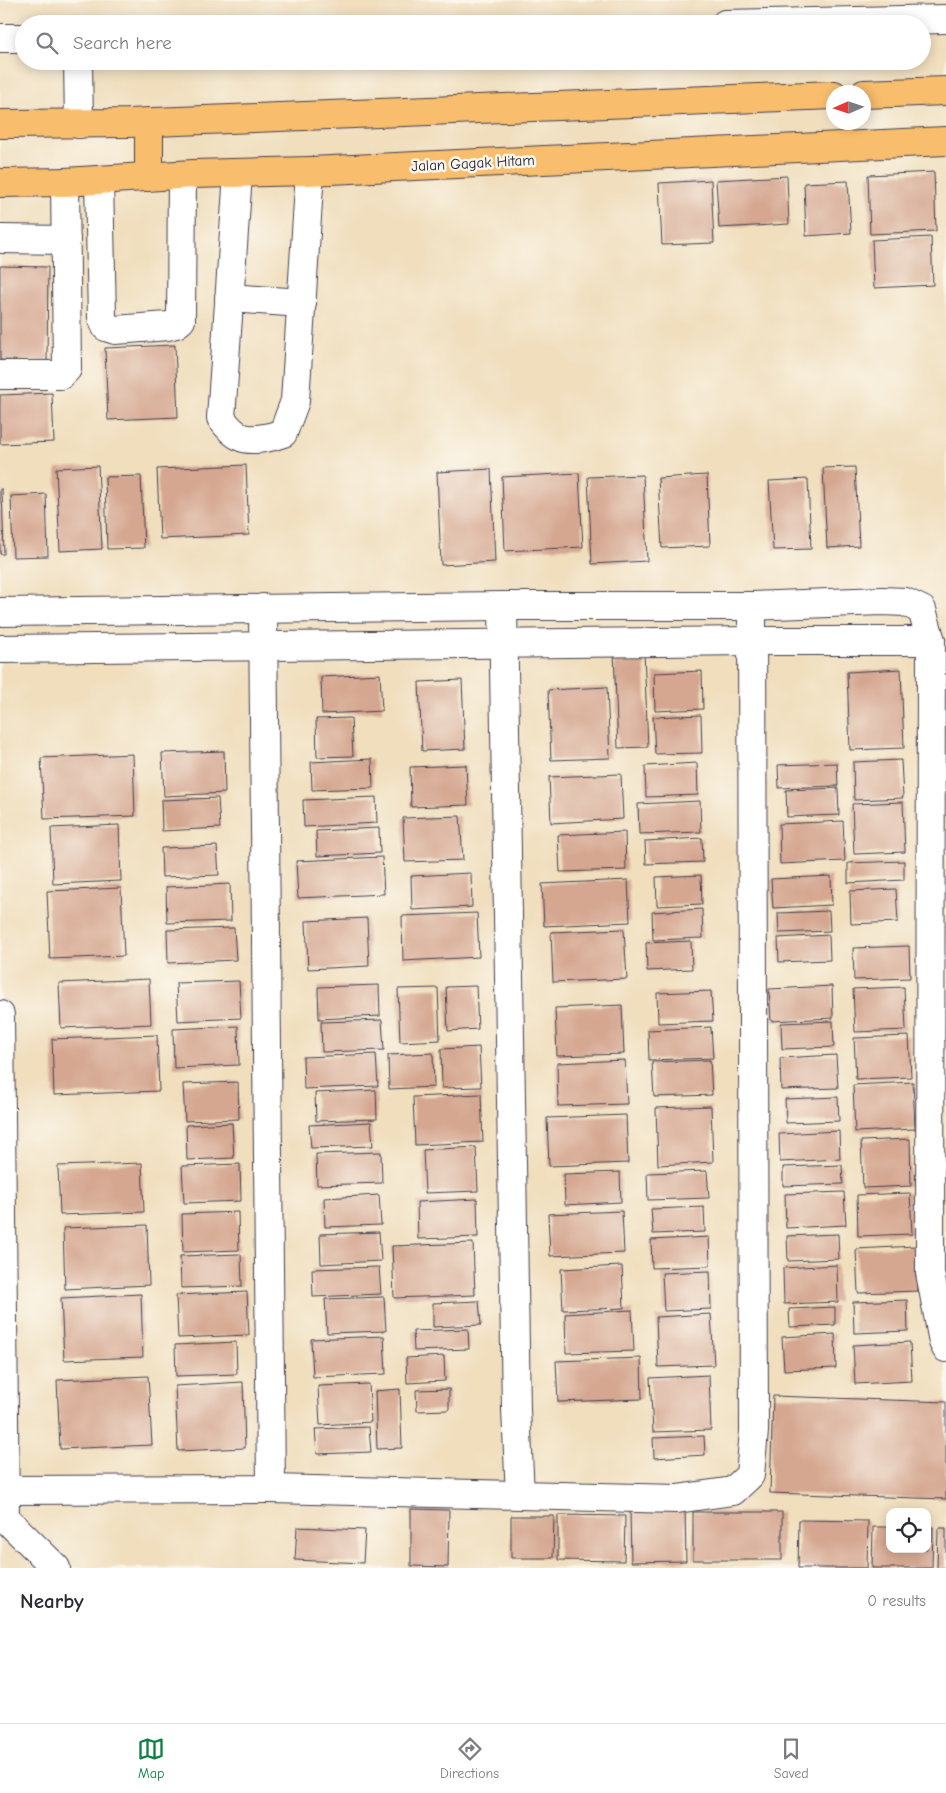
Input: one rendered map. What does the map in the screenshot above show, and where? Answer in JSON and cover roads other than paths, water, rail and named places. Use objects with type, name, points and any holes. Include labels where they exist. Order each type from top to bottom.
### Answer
[{"type":"highway","points":[[871,94],[946,91]]},
{"type":"highway","points":[[0,124],[149,122],[826,95]]},
{"type":"highway","points":[[149,122],[149,177]]},
{"type":"highway","name":"Jalan Gagak Hitam","points":[[0,183],[64,182],[182,175],[310,171],[946,141]]},
{"type":"street","points":[[931,19],[946,19]]},
{"type":"street","points":[[0,38],[15,38]]},
{"type":"street","points":[[78,70],[79,124]]},
{"type":"street","points":[[238,174],[221,418],[232,432],[242,438],[272,438],[283,433],[295,401],[310,171]]},
{"type":"street","points":[[99,180],[102,318],[106,327],[115,330],[168,326],[176,324],[181,320],[182,175]]},
{"type":"street","points":[[0,375],[61,376],[66,371],[64,182]]},
{"type":"street","points":[[0,239],[66,240]]},
{"type":"street","points":[[229,298],[302,303]]},
{"type":"street","points":[[0,612],[504,606],[752,606],[882,601],[905,602],[922,610],[931,641],[930,1273],[943,1342],[946,1348]]},
{"type":"street","points":[[504,606],[516,1410],[520,1495]]},
{"type":"street","points":[[3,1507],[271,1490],[677,1499],[733,1492],[750,1475],[754,1430],[752,606]]},
{"type":"street","points":[[262,608],[264,646],[271,1490]]},
{"type":"street","points":[[0,649],[751,641],[931,641]]},
{"type":"street","points":[[0,1015],[3,1507],[56,1568]]}]
